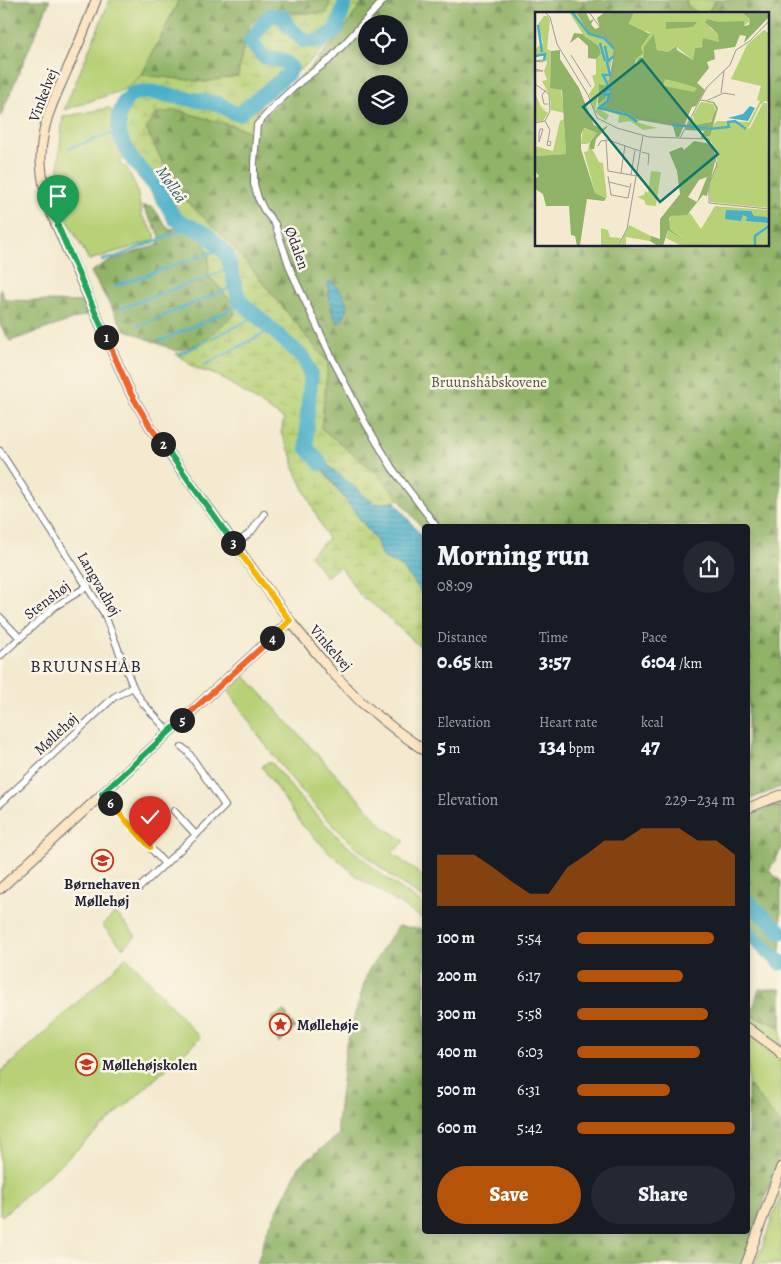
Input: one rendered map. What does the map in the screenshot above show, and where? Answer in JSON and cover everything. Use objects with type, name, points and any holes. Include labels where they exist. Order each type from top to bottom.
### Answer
[{"type":"street","name":"Vinkelvej","points":[[96,0],[49,112],[42,138],[42,181],[48,206],[131,394],[151,428],[290,621],[331,671],[362,703],[422,749]]},
{"type":"street","name":"Ødalen","points":[[384,0],[328,61],[301,81],[257,125],[254,184],[264,210],[275,224],[296,280],[333,360],[366,424],[392,468],[434,524]]},
{"type":"street","name":"Langvadhøj","points":[[0,451],[104,613],[133,687],[142,702],[169,732]]},
{"type":"street","points":[[235,545],[251,532],[264,514]]},
{"type":"street","name":"Stenshøj","points":[[0,656],[54,607],[88,586]]},
{"type":"street","points":[[0,617],[20,638]]},
{"type":"street","points":[[0,890],[290,621]]},
{"type":"street","name":"Møllehøj","points":[[0,804],[114,697],[133,687]]},
{"type":"street","points":[[139,888],[225,806],[188,752],[182,748]]},
{"type":"street","points":[[102,794],[165,864]]},
{"type":"street","points":[[750,807],[781,795]]},
{"type":"street","points":[[174,811],[196,835]]},
{"type":"street","points":[[750,1030],[781,1054]]},
{"type":"street","points":[[746,1264],[781,1167]]},
{"type":"green space","points":[[0,0],[50,0],[0,117]]},
{"type":"green space","points":[[110,0],[179,0],[142,75],[123,90],[64,110]]},
{"type":"green space","points":[[179,0],[330,0],[327,13],[265,11],[250,24],[245,37],[238,76],[205,82],[142,75]]},
{"type":"green space","points":[[330,0],[364,0],[338,38],[264,100],[252,124],[251,131],[176,110],[155,114],[146,129],[178,193],[233,246],[328,363],[321,428],[379,475],[398,498],[395,502],[375,504],[308,451],[376,540],[382,557],[402,567],[422,592],[422,646],[418,645],[378,608],[361,596],[340,566],[326,577],[310,555],[328,539],[294,468],[292,456],[281,433],[284,419],[219,376],[195,368],[176,354],[202,343],[235,314],[232,302],[208,275],[209,258],[202,236],[186,230],[176,229],[125,154],[115,129],[116,112],[128,86],[142,75],[205,82],[238,76],[245,37],[250,24],[265,11],[279,13],[327,13]]},
{"type":"green space","name":"Bruunshåbskovene","points":[[364,0],[687,0],[687,5],[696,12],[535,12],[535,246],[768,246],[768,12],[708,12],[717,0],[781,0],[781,787],[750,799],[750,524],[422,524],[422,527],[379,475],[321,428],[328,363],[233,246],[178,193],[146,129],[155,114],[176,110],[251,131],[338,38]]},
{"type":"green space","points":[[717,0],[708,12],[696,12],[687,5],[686,1]]},
{"type":"green space","points":[[109,108],[112,111],[113,131],[125,154],[119,165],[126,167],[136,187],[142,216],[155,234],[155,240],[89,260],[65,215],[62,204],[59,166],[63,117]]},
{"type":"green space","points":[[142,206],[153,207],[167,228],[186,230],[202,236],[209,258],[208,275],[233,303],[245,325],[202,343],[176,351],[124,329],[91,272],[105,263],[159,244],[160,235]]},
{"type":"green space","points":[[0,288],[5,300],[83,302],[86,315],[10,341],[0,325]]},
{"type":"green space","points":[[245,676],[385,828],[405,841],[392,853],[422,876],[422,897],[358,849],[317,808],[279,763],[229,691]]},
{"type":"green space","points":[[267,762],[272,763],[299,797],[345,844],[386,878],[422,904],[422,918],[358,877],[328,851],[302,825],[262,767]]},
{"type":"green space","points":[[781,802],[781,850],[769,871],[781,881],[781,954],[750,924],[750,815]]},
{"type":"green space","points":[[116,913],[136,936],[123,948],[102,925]]},
{"type":"green space","points":[[398,926],[422,929],[422,1234],[750,1234],[750,1087],[781,1126],[781,1153],[743,1264],[257,1264],[267,1231],[300,1165],[339,1135],[337,1125],[346,1044],[368,971]]},
{"type":"green space","name":"Møllehøjskolen","points":[[127,957],[200,1038],[2,1216],[0,1214],[0,1073]]},
{"type":"green space","points":[[759,989],[781,989],[781,1027],[751,1015]]},
{"type":"green space","points":[[284,1011],[295,1028],[279,1043],[270,1026],[272,1018]]},
{"type":"green space","points":[[750,1015],[781,1027],[781,1046],[750,1023]]},
{"type":"green space","points":[[750,1034],[773,1051],[781,1060],[781,1126],[750,1087]]},
{"type":"green space","points":[[781,1194],[781,1264],[754,1264],[761,1250]]},
{"type":"water","points":[[330,281],[342,293],[346,305],[346,313],[338,323],[330,304],[328,283]]},
{"type":"water","points":[[307,448],[375,504],[395,502],[422,537],[422,592],[402,567],[382,557],[376,540]]},
{"type":"waterway","name":"Mølleå","points":[[321,464],[307,448],[311,376],[304,358],[239,300],[227,255],[207,234],[175,219],[158,189],[132,159],[119,134],[119,115],[125,101],[133,93],[151,92],[219,104],[239,114],[288,74],[291,68],[286,62],[264,57],[250,41],[270,15],[284,17],[288,26],[304,41],[320,41],[336,30],[346,0]]},
{"type":"waterway","points":[[70,148],[119,131]]},
{"type":"waterway","points":[[102,260],[113,258],[191,227]]},
{"type":"waterway","points":[[115,286],[222,249]]},
{"type":"waterway","points":[[122,308],[231,268]]},
{"type":"waterway","points":[[138,326],[235,286]]},
{"type":"waterway","points":[[160,341],[244,304]]},
{"type":"waterway","points":[[180,354],[257,316]]},
{"type":"waterway","points":[[203,366],[272,329]]},
{"type":"waterway","name":"Mølleå","points":[[750,904],[781,932]]},
{"type":"waterway","points":[[750,934],[781,963]]},
{"type":"place","name":"Børnehaven Møllehøj","points":[[102,861]]},
{"type":"place","name":"Møllehøje","points":[[281,1025]]},
{"type":"place","name":"Møllehøjskolen","points":[[86,1065]]},
{"type":"district","name":"BRUUNSHÅB","points":[[86,666]]},
{"type":"route","points":[[58,226],[131,394],[151,428],[290,621],[102,794],[150,847]]}]
